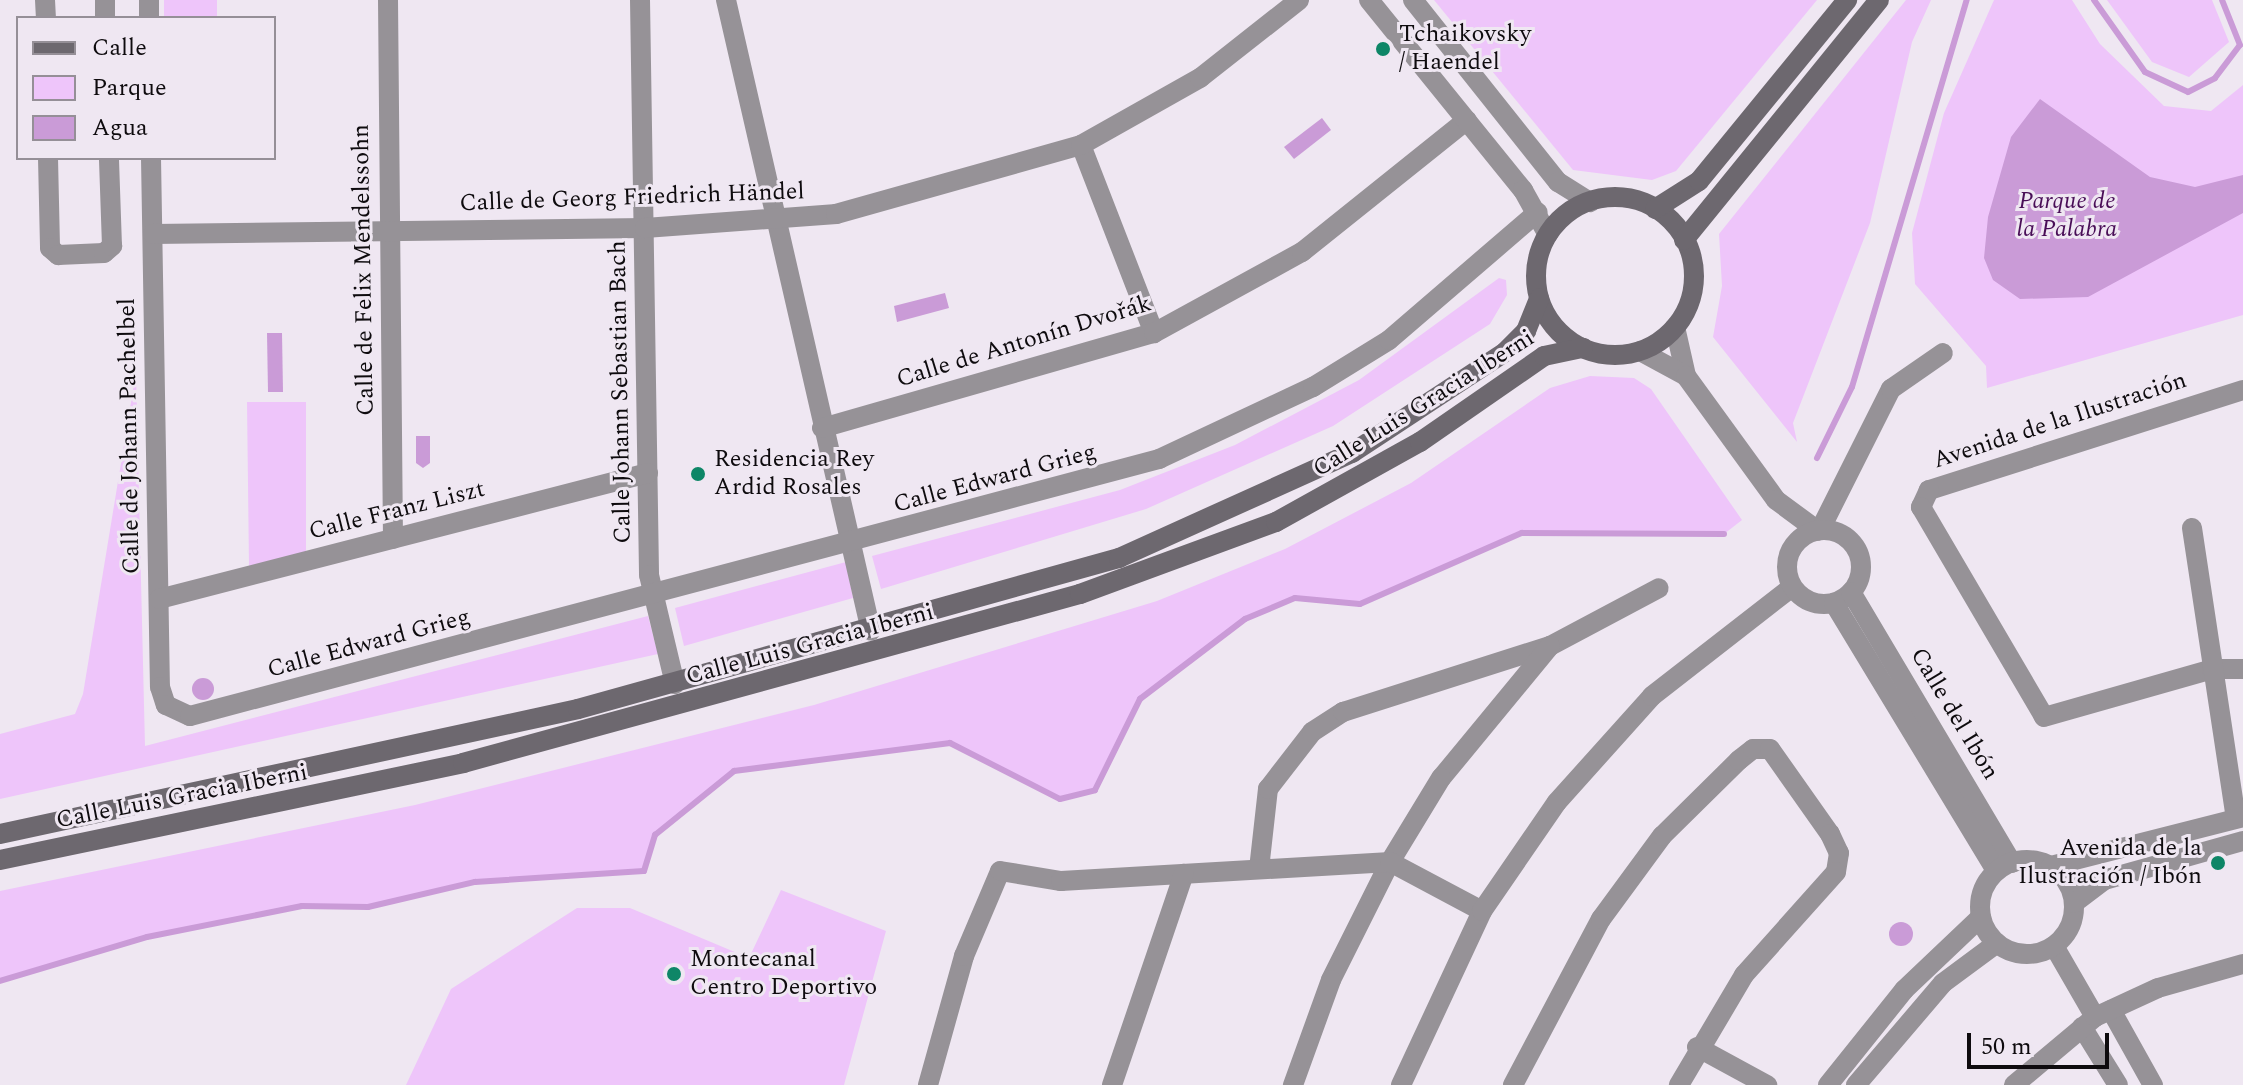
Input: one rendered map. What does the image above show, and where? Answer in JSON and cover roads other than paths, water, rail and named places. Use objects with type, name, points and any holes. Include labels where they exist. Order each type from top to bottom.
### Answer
[{"type":"main road","points":[[1655,209],[1699,181],[1847,0]]},
{"type":"main road","points":[[1684,240],[1879,0]]},
{"type":"main road","points":[[1617,198],[1655,209],[1684,240],[1693,285],[1675,327],[1640,351],[1583,348],[1560,333],[1539,299],[1537,259],[1548,235],[1590,202],[1617,198]]},
{"type":"main road","name":"Calle Luis Gracia Iberni","points":[[0,834],[357,762],[675,684],[871,631],[1119,558],[1352,453],[1505,352],[1526,331],[1539,299]]},
{"type":"main road","name":"Calle Luis Gracia Iberni","points":[[0,860],[463,763],[1080,594],[1276,522],[1420,442],[1544,356],[1583,348]]},
{"type":"street","name":"Calle de Felix Mendelssohn","points":[[388,0],[393,539]]},
{"type":"street","name":"Calle Johann Sebastian Bach","points":[[640,0],[652,596],[675,684]]},
{"type":"street","points":[[726,0],[871,631]]},
{"type":"street","name":"Calle de Georg Friedrich Händel","points":[[153,234],[645,228],[776,223],[836,214],[1081,145],[1200,78],[1299,0]]},
{"type":"street","points":[[1369,0],[1538,212],[1548,235]]},
{"type":"street","points":[[1413,0],[1558,182],[1590,202]]},
{"type":"street","name":"Calle de Antonín Dvořák","points":[[822,428],[1154,333],[1302,252],[1467,120]]},
{"type":"street","points":[[1081,145],[1154,333]]},
{"type":"street","points":[[48,160],[50,248],[58,255],[104,253],[112,246],[109,160]]},
{"type":"street","name":"Calle de Johann Pachelbel","points":[[151,160],[160,694],[172,710]]},
{"type":"street","name":"Calle Edward Grieg","points":[[172,710],[213,712],[1082,484],[1227,431],[1389,340],[1538,212]]},
{"type":"street","points":[[1675,327],[1686,376],[1776,500],[1819,530],[1846,537],[1857,550],[1860,577],[1843,598],[1806,600],[1792,587],[1790,551],[1776,500]]},
{"type":"street","points":[[1640,351],[1686,376]]},
{"type":"street","points":[[1790,551],[1819,530],[1891,389],[1943,353]]},
{"type":"street","name":"Avenida de la Ilustración","points":[[2243,390],[1929,490],[1921,502],[1921,514],[2044,717],[2212,669],[2243,669]]},
{"type":"street","name":"Calle Franz Liszt","points":[[159,599],[648,473]]},
{"type":"street","points":[[2051,866],[2074,903],[2072,923],[2054,946],[2019,953],[1997,943],[1981,917],[1983,892],[2004,867],[2051,866],[2240,818],[2212,669],[2192,528]]},
{"type":"street","points":[[1401,1085],[1482,911],[1557,802],[1652,696],[1792,587]]},
{"type":"street","points":[[1259,869],[1258,831],[1268,789],[1312,732],[1358,707],[1550,646],[1659,588]]},
{"type":"street","name":"Calle del Ibón","points":[[1843,598],[2004,867]]},
{"type":"street","points":[[1293,1085],[1331,980],[1390,862],[1441,778],[1550,646]]},
{"type":"street","points":[[1513,1085],[1601,919],[1662,836],[1739,760],[1764,747],[1782,760],[1830,834],[1839,853],[1836,872],[1744,975],[1697,1047],[1679,1085]]},
{"type":"street","points":[[2074,903],[2104,880],[2243,841]]},
{"type":"street","points":[[928,1085],[994,876],[1014,869],[1061,881],[1390,862],[1482,911]]},
{"type":"street","points":[[1112,1085],[1184,874]]},
{"type":"street","points":[[1828,1085],[1904,990],[1981,917]]},
{"type":"street","points":[[1856,1085],[1943,983],[1997,943]]},
{"type":"street","points":[[2054,946],[2096,1018],[2153,1085]]},
{"type":"street","points":[[2014,1085],[2096,1018],[2243,964]]},
{"type":"street","points":[[2096,1018],[2118,1085]]},
{"type":"street","points":[[1697,1047],[1767,1085]]},
{"type":"water","points":[[2040,99],[2150,177],[2195,187],[2243,175],[2243,213],[2088,297],[2020,299],[1993,280],[1984,258],[1988,217],[2011,137]]},
{"type":"water","points":[[1322,118],[1331,130],[1294,159],[1284,147]]},
{"type":"water","points":[[945,293],[949,308],[897,322],[894,306]]},
{"type":"water","points":[[267,333],[282,333],[283,392],[268,392]]},
{"type":"water","points":[[416,436],[430,436],[430,463],[423,468],[416,463]]},
{"type":"water","points":[[199,678],[207,678],[214,689],[207,700],[199,700],[192,693],[192,685]]},
{"type":"water","points":[[1901,922],[1912,929],[1913,934],[1906,945],[1901,946],[1890,939],[1889,934],[1896,923]]},
{"type":"waterway","points":[[1817,458],[1852,387],[1967,0]]},
{"type":"waterway","points":[[2094,0],[2145,72],[2188,92],[2215,78],[2240,45],[2222,0]]},
{"type":"waterway","points":[[0,981],[147,937],[302,906],[368,907],[475,882],[644,871],[655,835],[734,771],[950,743],[1060,799],[1095,790],[1140,699],[1245,619],[1295,598],[1360,604],[1522,533],[1724,534]]},
{"type":"place","name":"Tchaikovsky / Haendel","points":[[1383,49]]},
{"type":"place","name":"Residencia Rey Ardid Rosales","points":[[698,474]]},
{"type":"place","name":"Avenida de la Ilustración / Ibón","points":[[2218,863]]},
{"type":"place","name":"Montecanal Centro Deportivo","points":[[674,974]]},
{"type":"park label","name":"Parque de la Palabra","points":[[2067,216]]}]
